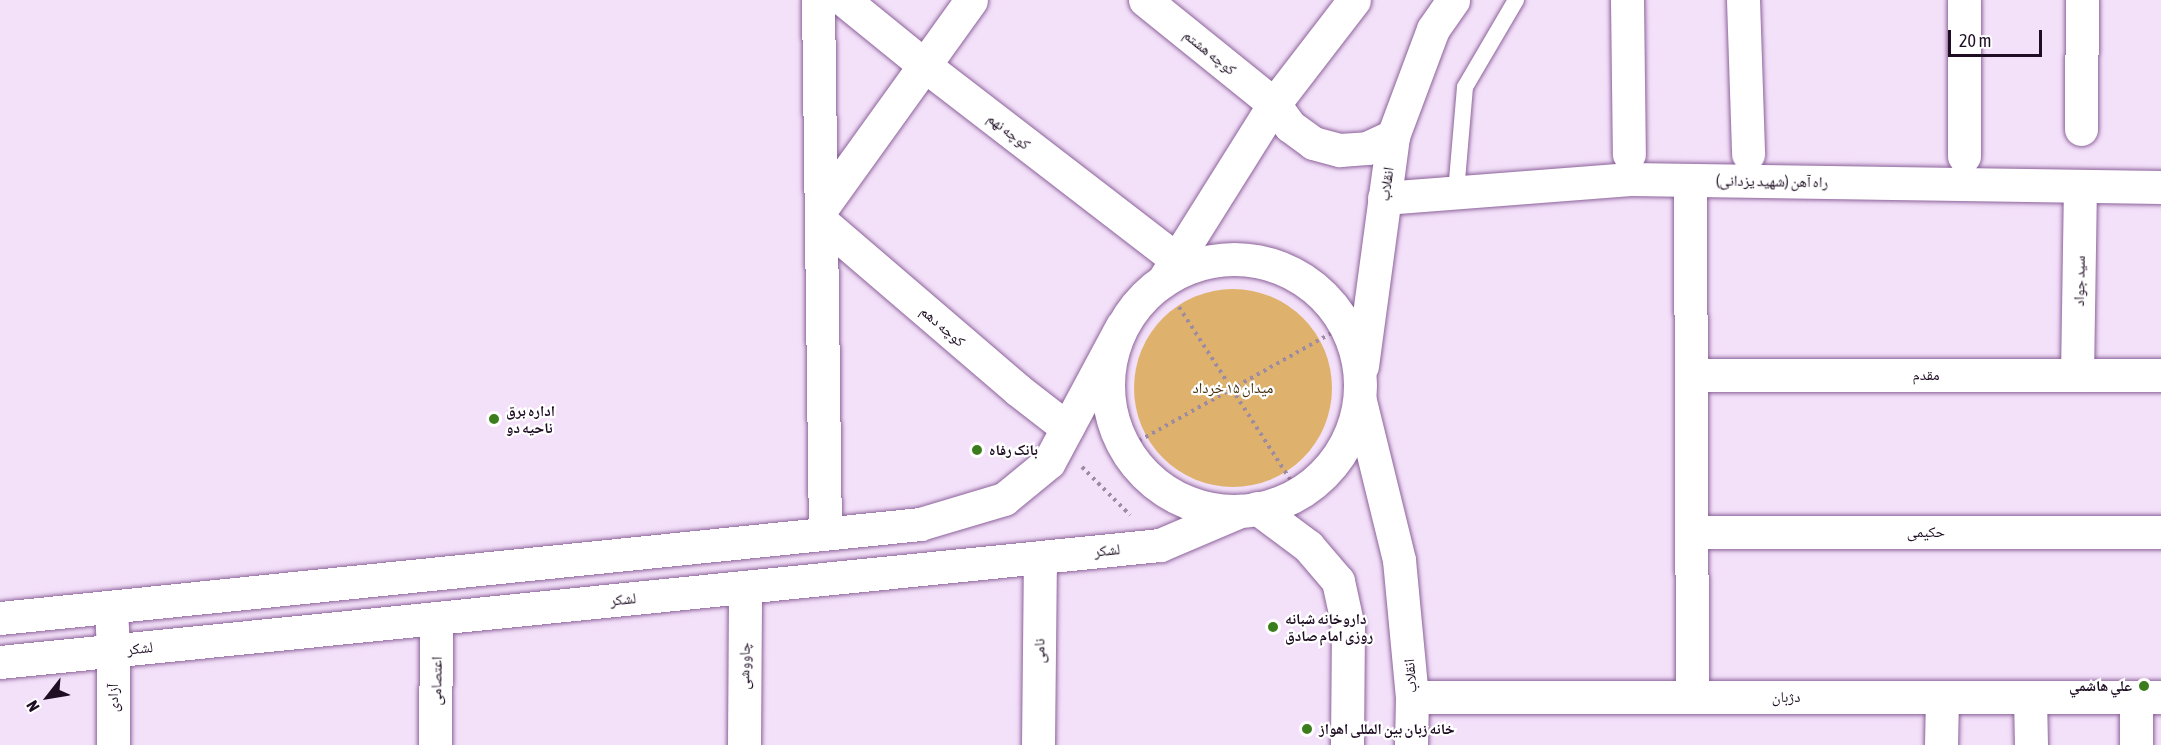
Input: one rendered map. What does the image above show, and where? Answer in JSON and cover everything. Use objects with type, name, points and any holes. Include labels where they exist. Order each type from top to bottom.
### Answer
[{"type":"street","points":[[818,0],[825,533]]},
{"type":"street","name":"کوچه نهم","points":[[844,0],[924,65],[1172,280]]},
{"type":"street","points":[[821,215],[971,0]]},
{"type":"street","name":"کوچه هشتم","points":[[1145,0],[1275,104],[1290,126],[1313,143],[1340,150],[1367,148],[1393,136]]},
{"type":"street","points":[[1172,280],[1275,104],[1354,0]]},
{"type":"street","name":"انقلاب","points":[[1411,745],[1412,697],[1399,560],[1359,388],[1393,136],[1433,29],[1453,0]]},
{"type":"street","points":[[1627,0],[1629,154]]},
{"type":"street","points":[[1743,0],[1748,154]]},
{"type":"street","points":[[1964,0],[1965,156]]},
{"type":"street","points":[[2081,129],[2082,0]]},
{"type":"street","name":"راه آهن (شهید یزدانی)","points":[[1384,198],[1630,179],[2161,187]]},
{"type":"street","points":[[1690,180],[1692,697]]},
{"type":"street","name":"سید جواد","points":[[2077,375],[2080,186]]},
{"type":"street","name":"کوچه دهم","points":[[821,215],[1018,390],[1063,435]]},
{"type":"street","points":[[0,618],[920,524],[1004,499],[1049,462],[1122,326],[1141,299],[1196,264],[1228,259],[1261,262],[1292,273],[1319,292],[1345,327],[1354,347],[1359,388]]},
{"type":"street","points":[[1122,326],[1111,357],[1108,390],[1114,423],[1126,448],[1149,478],[1176,497],[1207,508],[1248,510],[1308,546],[1338,581],[1348,627],[1347,745]]},
{"type":"street","name":"مقدم","points":[[1691,375],[2161,375]]},
{"type":"street","name":"لشکر","points":[[0,662],[1160,545],[1248,510],[1272,505],[1299,493],[1328,471],[1346,444],[1357,412],[1359,388]]},
{"type":"street","name":"حکیمی","points":[[1692,532],[2161,532]]},
{"type":"street","name":"نامی","points":[[1038,745],[1040,557]]},
{"type":"street","name":"چاووشی","points":[[744,745],[745,587]]},
{"type":"street","name":"آزادی","points":[[111,607],[114,651],[113,745]]},
{"type":"street","name":"اعتصامی","points":[[435,745],[436,618]]},
{"type":"street","name":"دژبان","points":[[1412,697],[2148,697]]},
{"type":"street","points":[[2030,697],[2031,745]]},
{"type":"street","points":[[2136,745],[2148,697]]},
{"type":"street","points":[[1941,745],[1942,698]]},
{"type":"lane","points":[[1456,192],[1465,87],[1516,0]]},
{"type":"path","points":[[1172,280],[1232,390],[1299,493]]},
{"type":"path","points":[[1126,448],[1345,327]]},
{"type":"path","points":[[1063,435],[1160,545]]},
{"type":"green space","name":"میدان ۱۵ خرداد","points":[[1223,289],[1243,289],[1271,296],[1296,311],[1310,325],[1325,350],[1332,378],[1332,398],[1325,426],[1310,451],[1296,465],[1262,483],[1243,487],[1223,487],[1195,480],[1170,465],[1156,451],[1138,417],[1134,398],[1134,378],[1141,350],[1156,325],[1170,311],[1204,293]]},
{"type":"place","name":"اداره برق ناحیه دو","points":[[494,419]]},
{"type":"place","name":"بانک رفاه","points":[[977,450]]},
{"type":"place","name":"داروخانه شبانه روزی امام صادق","points":[[1273,627]]},
{"type":"place","name":"علي هاشمي","points":[[2144,686]]},
{"type":"place","name":"خانه زبان بین المللی اهواز","points":[[1307,729]]}]
